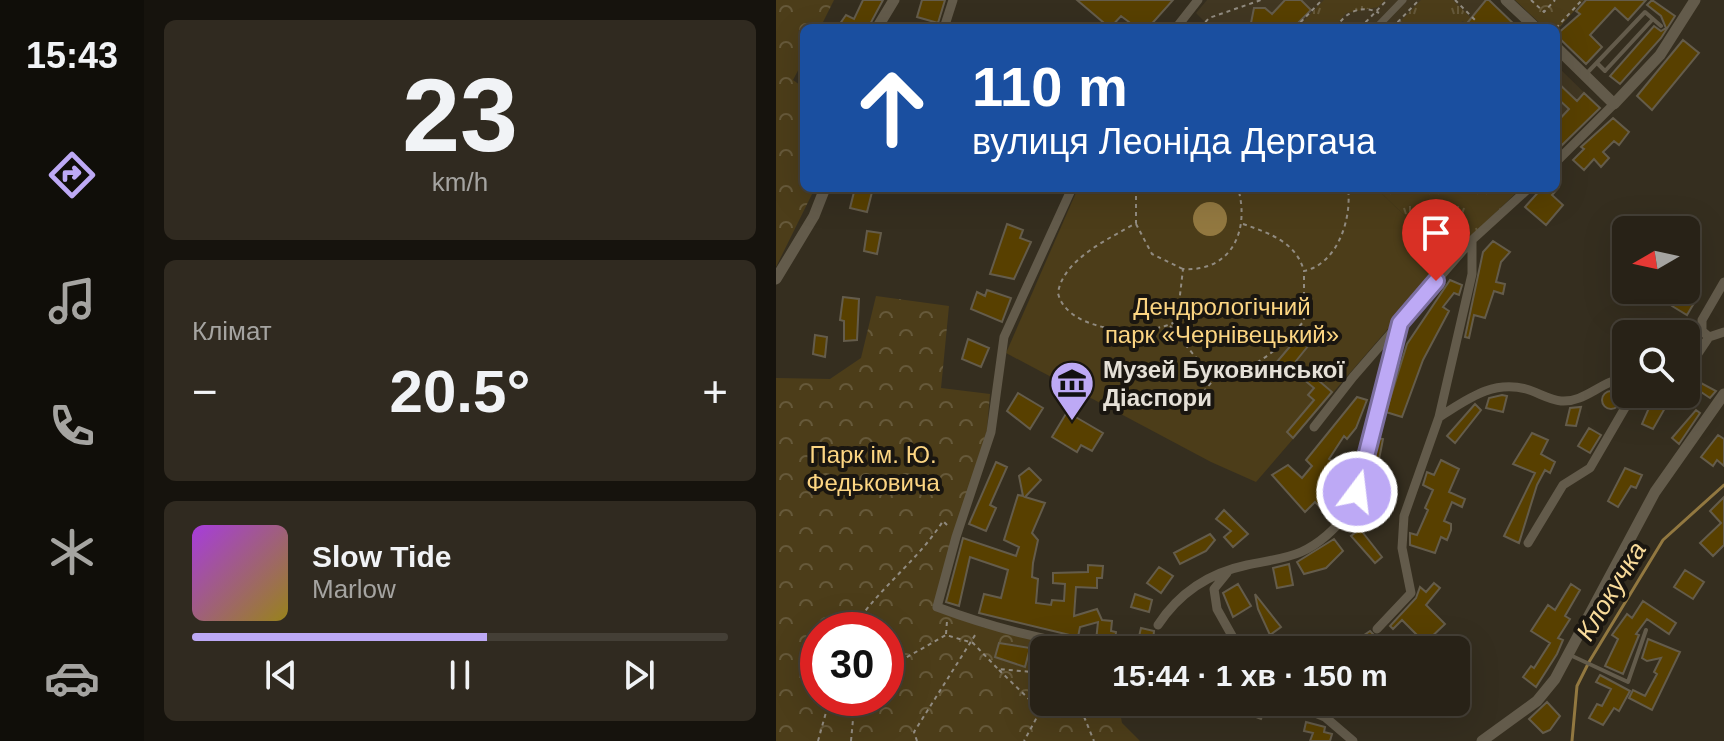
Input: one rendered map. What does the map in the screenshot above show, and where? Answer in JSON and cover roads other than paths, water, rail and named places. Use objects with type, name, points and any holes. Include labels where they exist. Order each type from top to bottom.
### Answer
[{"type":"street","points":[[879,24],[894,0]]},
{"type":"street","points":[[945,24],[953,0]]},
{"type":"street","points":[[1179,24],[1198,0]]},
{"type":"street","points":[[1380,24],[1403,0]]},
{"type":"street","points":[[1506,0],[1532,24]]},
{"type":"street","points":[[1560,158],[1660,55],[1695,0]]},
{"type":"street","points":[[1560,51],[1614,104]]},
{"type":"street","points":[[776,279],[814,216],[823,192]]},
{"type":"street","points":[[1039,636],[981,623],[937,607],[956,537],[991,432],[1004,337],[1070,192]]},
{"type":"street","points":[[1314,427],[1472,240],[1525,192]]},
{"type":"street","points":[[1377,629],[1411,593],[1402,548],[1404,516],[1439,417],[1472,274],[1472,240]]},
{"type":"street","points":[[1709,337],[1702,331],[1702,320],[1724,282]]},
{"type":"street","points":[[1158,625],[1194,585],[1230,569],[1300,553],[1327,537],[1349,513],[1400,323]]},
{"type":"street","points":[[1700,350],[1709,337],[1724,332]]},
{"type":"street","points":[[1439,417],[1482,391],[1500,385],[1529,390],[1562,401],[1579,399],[1612,381]]},
{"type":"street","points":[[1482,741],[1537,701],[1574,657],[1655,492],[1724,394]]},
{"type":"street","points":[[1528,543],[1563,485],[1577,480],[1590,468],[1625,408]]},
{"type":"street","points":[[1230,569],[1214,589],[1217,609],[1232,636]]},
{"type":"street","points":[[1323,716],[1353,741]]},
{"type":"lane","points":[[1585,76],[1645,12],[1661,26]]},
{"type":"lane","points":[[1597,63],[1605,71],[1653,19]]},
{"type":"lane","points":[[1373,354],[1389,364]]},
{"type":"lane","points":[[1574,657],[1628,682],[1646,630]]},
{"type":"waterway","name":"Клокучка","points":[[1572,741],[1577,686],[1589,662],[1663,540],[1724,485]]},
{"type":"place","name":"Музей Буковинської Діаспори","points":[[1072,422]]},
{"type":"park label","name":"Дендрологічний парк «Чернівецький»","points":[[1222,320]]},
{"type":"park label","name":"Парк ім. Ю. Федьковича","points":[[873,468]]}]
